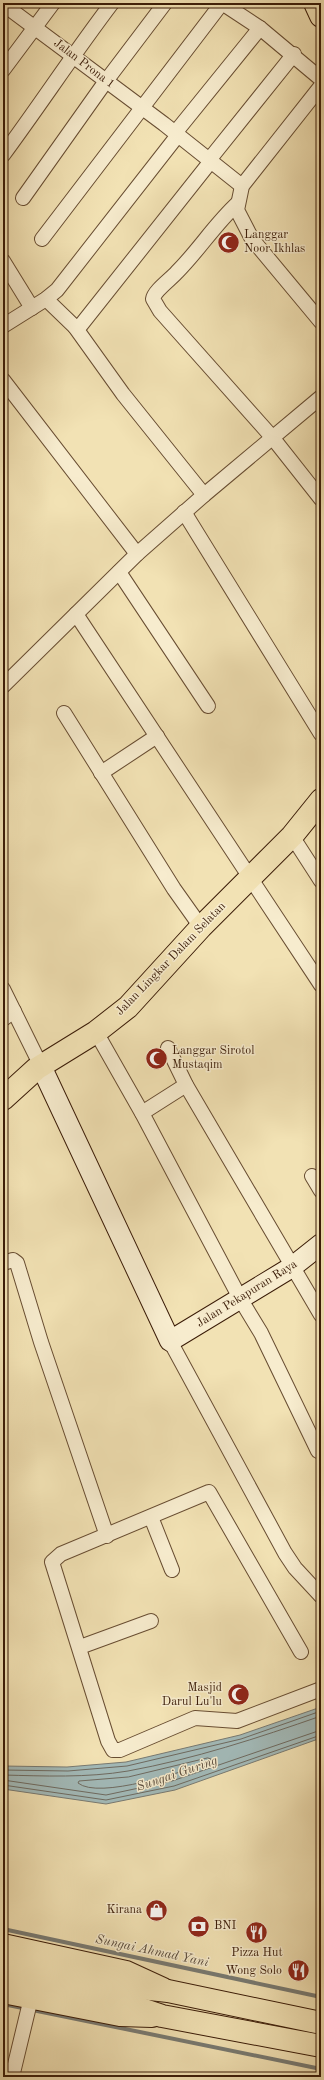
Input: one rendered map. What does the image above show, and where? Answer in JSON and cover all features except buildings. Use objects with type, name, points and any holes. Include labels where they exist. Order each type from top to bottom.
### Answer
[{"type":"main road","points":[[315,3],[321,16]]},
{"type":"main road","name":"Jalan Lingkar Dalam Selatan","points":[[3,1099],[40,1066],[96,1032],[128,1007],[201,928],[292,836],[321,800]]},
{"type":"main road","points":[[3,1945],[126,1972],[168,1990],[321,2023]]},
{"type":"main road","points":[[3,1961],[123,1995],[162,2016]]},
{"type":"main road","points":[[3,1979],[123,1995],[168,1990]]},
{"type":"main road","points":[[3,1992],[29,2005],[120,2015],[162,2016],[321,2046]]},
{"type":"main road","points":[[283,2038],[288,2016]]},
{"type":"street","points":[[3,70],[53,3]]},
{"type":"street","points":[[3,155],[57,82],[72,56],[112,3]]},
{"type":"street","points":[[23,198],[106,80],[165,3]]},
{"type":"street","points":[[42,239],[141,107],[222,3],[260,28],[294,54],[321,79]]},
{"type":"street","name":"Jalan Prona 1","points":[[3,4],[106,80],[242,186]]},
{"type":"street","points":[[3,326],[46,300],[56,290],[86,254],[172,131],[260,28]]},
{"type":"street","points":[[74,327],[83,324],[294,54]]},
{"type":"street","points":[[321,86],[242,186],[237,210],[252,239],[321,322]]},
{"type":"street","points":[[238,203],[210,231],[193,255],[163,287],[156,291],[153,299],[160,311],[272,437],[321,499]]},
{"type":"street","points":[[3,261],[32,308]]},
{"type":"street","points":[[46,300],[74,327],[123,394],[204,495]]},
{"type":"street","points":[[3,380],[137,554]]},
{"type":"street","points":[[3,686],[137,554],[184,512],[321,397]]},
{"type":"street","points":[[184,512],[321,734]]},
{"type":"street","points":[[119,572],[208,706]]},
{"type":"street","points":[[76,614],[321,985]]},
{"type":"street","points":[[64,713],[174,889],[201,928]]},
{"type":"street","points":[[101,773],[157,736]]},
{"type":"street","points":[[292,836],[321,881]]},
{"type":"street","points":[[3,989],[9,1015],[40,1066],[170,1341],[285,1553],[295,1568],[321,1596]]},
{"type":"street","points":[[96,1032],[142,1113],[241,1300],[261,1333],[318,1451],[321,1452]]},
{"type":"street","points":[[168,1048],[186,1086],[321,1315]]},
{"type":"street","points":[[142,1113],[186,1086]]},
{"type":"street","points":[[312,1176],[321,1191]]},
{"type":"street","name":"Jalan Pekapuran Raya","points":[[170,1341],[241,1300],[292,1267],[321,1244]]},
{"type":"street","points":[[3,1263],[13,1260],[17,1263],[41,1342],[107,1536]]},
{"type":"street","points":[[301,1652],[211,1494],[207,1493],[61,1554],[52,1562],[80,1647],[110,1747],[116,1751],[195,1718],[237,1720],[321,1689]]},
{"type":"street","points":[[151,1517],[172,1570]]},
{"type":"street","points":[[80,1647],[151,1621]]},
{"type":"street","points":[[12,2077],[29,2005]]},
{"type":"water","name":"Sungai Guring","points":[[321,1707],[321,1738],[175,1790],[106,1804],[3,1789],[3,1766],[67,1767],[126,1762],[240,1735]]},
{"type":"waterway","name":"Sungai Ahmad Yani","points":[[3,1929],[321,1997]]},
{"type":"waterway","name":"Sungai Ahmad Yani","points":[[3,2004],[321,2069]]},
{"type":"place","name":"Langgar Noor Ikhlas","points":[[228,242]]},
{"type":"place","name":"Langgar Sirotol Mustaqim","points":[[157,1058]]},
{"type":"place","name":"Masjid Darul Lu'lu","points":[[238,1695]]},
{"type":"place","name":"Kirana","points":[[157,1910]]},
{"type":"place","name":"BNI","points":[[199,1926]]},
{"type":"place","name":"Pizza Hut","points":[[257,1932]]},
{"type":"place","name":"Wong Solo","points":[[298,1971]]}]
